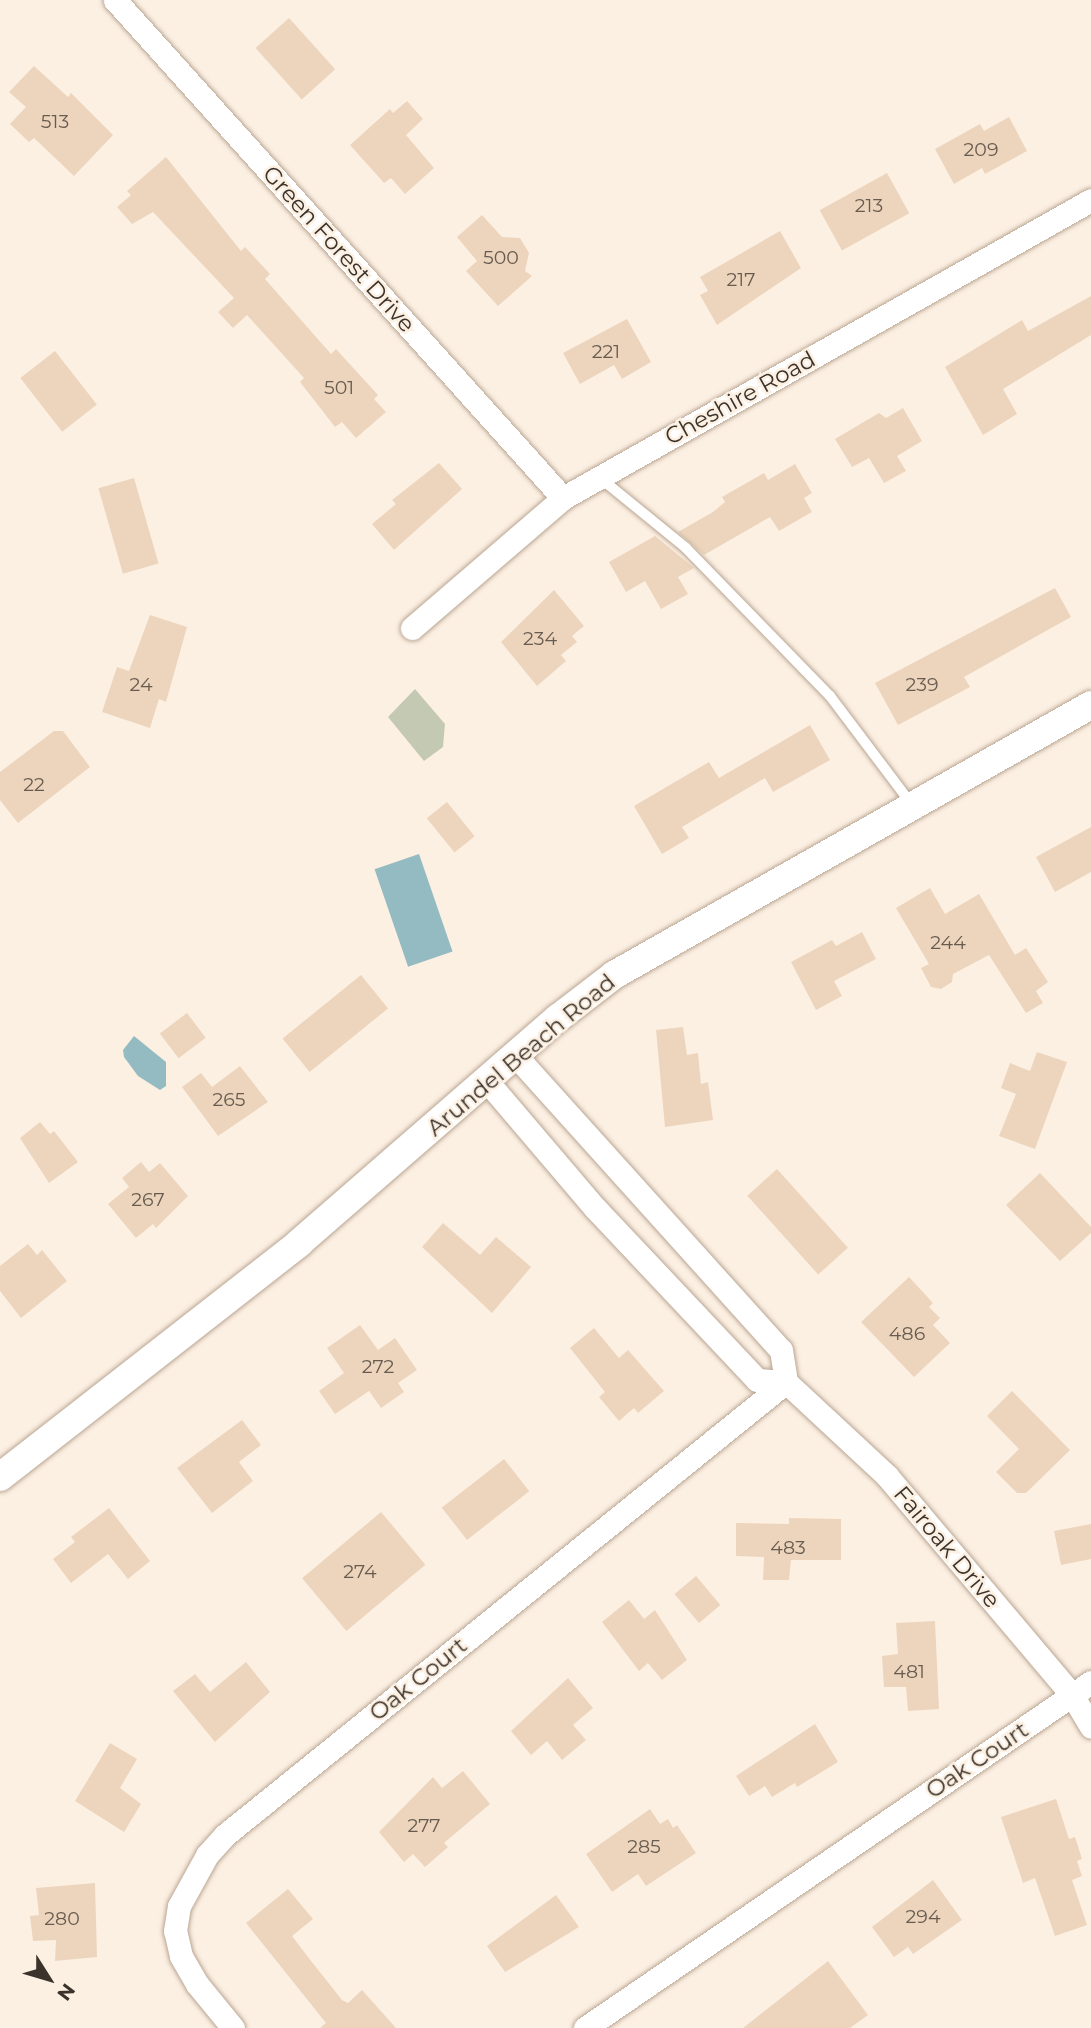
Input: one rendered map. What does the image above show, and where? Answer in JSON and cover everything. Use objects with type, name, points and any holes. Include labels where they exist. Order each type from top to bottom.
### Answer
[{"type":"street","name":"Green Forest Drive","points":[[114,0],[564,498]]},
{"type":"street","name":"Cheshire Road","points":[[412,628],[564,498],[1091,200]]},
{"type":"street","name":"Arundel Beach Road","points":[[0,1477],[349,1203],[515,1055],[614,975],[1091,705]]},
{"type":"street","points":[[486,1080],[595,1208],[757,1380],[786,1382],[781,1350],[515,1055]]},
{"type":"street","name":"Fairoak Drive","points":[[786,1382],[887,1476],[1072,1695],[1091,1727]]},
{"type":"street","name":"Oak Court","points":[[233,2028],[197,1984],[181,1956],[175,1931],[183,1897],[206,1855],[225,1835],[786,1382]]},
{"type":"street","name":"Oak Court","points":[[593,2025],[1091,1682]]},
{"type":"lane","points":[[599,477],[686,548],[830,696],[912,805]]},
{"type":"green space","points":[[415,689],[445,724],[443,747],[424,761],[388,717]]},
{"type":"water","points":[[419,854],[453,951],[408,967],[375,869]]},
{"type":"water","points":[[134,1036],[166,1062],[166,1086],[160,1090],[138,1076],[124,1057],[123,1050]]},
{"type":"building","points":[[289,18],[335,69],[302,99],[256,48]]},
{"type":"building","points":[[34,66],[68,97],[71,93],[113,135],[74,176],[34,138],[29,142],[10,124],[26,107],[9,92]]},
{"type":"building","points":[[407,101],[423,119],[406,135],[434,168],[405,194],[391,178],[384,183],[350,145],[390,109],[393,113]]},
{"type":"building","points":[[1009,117],[1027,151],[985,174],[982,168],[954,184],[935,149],[980,124],[984,131]]},
{"type":"building","points":[[166,157],[241,251],[245,247],[270,274],[265,279],[331,354],[336,349],[378,395],[374,399],[386,412],[356,438],[342,422],[335,427],[300,382],[304,378],[247,315],[233,328],[218,312],[234,298],[153,212],[132,224],[117,207],[131,195],[127,191]]},
{"type":"building","points":[[887,173],[909,213],[842,251],[820,210]]},
{"type":"building","points":[[482,215],[502,237],[520,238],[529,253],[525,271],[532,276],[498,306],[466,271],[477,261],[457,237]]},
{"type":"building","points":[[780,231],[801,268],[717,325],[700,295],[708,291],[700,277]]},
{"type":"building","points":[[1091,296],[1091,335],[1003,389],[1017,414],[983,435],[945,367],[1022,320],[1028,331]]},
{"type":"building","points":[[627,319],[651,362],[622,379],[614,365],[580,384],[563,353]]},
{"type":"building","points":[[55,351],[97,405],[62,432],[20,378]]},
{"type":"building","points":[[903,408],[922,441],[897,456],[906,471],[884,483],[869,458],[852,467],[835,439],[879,413],[886,418]]},
{"type":"building","points":[[439,463],[462,489],[394,550],[372,524],[396,504],[392,500]]},
{"type":"building","points":[[795,464],[812,493],[804,498],[812,512],[779,531],[770,517],[704,555],[678,532],[713,512],[725,502],[722,497],[764,473],[768,480]]},
{"type":"building","points":[[134,478],[159,564],[123,574],[98,488]]},
{"type":"building","points":[[655,536],[694,568],[678,577],[688,594],[661,609],[645,581],[626,592],[609,562]]},
{"type":"building","points":[[1055,588],[1071,617],[964,677],[970,687],[898,725],[875,683]]},
{"type":"building","points":[[554,590],[584,626],[572,636],[577,642],[561,655],[566,661],[537,686],[501,642]]},
{"type":"building","points":[[150,615],[187,627],[166,702],[159,699],[150,728],[102,712],[117,667],[129,671]]},
{"type":"building","points":[[810,725],[830,760],[773,792],[765,778],[682,827],[689,838],[662,854],[634,806],[709,762],[719,778]]},
{"type":"building","points":[[54,731],[63,731],[90,767],[18,823],[0,800],[0,772]]},
{"type":"building","points":[[447,802],[475,836],[454,853],[427,818]]},
{"type":"building","points":[[1091,827],[1091,872],[1055,892],[1036,857]]},
{"type":"building","points":[[930,888],[945,914],[979,894],[1015,955],[1026,948],[1048,982],[1036,991],[1043,1003],[1026,1013],[989,955],[953,974],[952,982],[941,989],[931,987],[921,968],[929,964],[896,908]]},
{"type":"building","points":[[862,932],[876,959],[834,981],[842,996],[816,1010],[791,962],[832,940],[836,946]]},
{"type":"building","points":[[361,975],[388,1008],[310,1072],[283,1039]]},
{"type":"building","points":[[187,1013],[206,1038],[179,1058],[160,1033]]},
{"type":"building","points":[[683,1027],[687,1055],[698,1053],[701,1084],[708,1082],[713,1120],[665,1127],[656,1030]]},
{"type":"building","points":[[1037,1052],[1067,1062],[1035,1149],[999,1136],[1016,1094],[1001,1088],[1010,1063],[1030,1071]]},
{"type":"building","points":[[240,1066],[268,1102],[218,1136],[182,1087],[201,1073],[212,1087]]},
{"type":"building","points":[[40,1122],[50,1134],[54,1131],[78,1162],[49,1183],[20,1138]]},
{"type":"building","points":[[141,1162],[149,1172],[160,1163],[188,1196],[156,1228],[153,1224],[136,1238],[108,1204],[129,1187],[122,1178]]},
{"type":"building","points":[[777,1169],[848,1248],[818,1275],[747,1196]]},
{"type":"building","points":[[1040,1173],[1091,1227],[1091,1233],[1060,1261],[1006,1205]]},
{"type":"building","points":[[443,1223],[480,1255],[496,1237],[531,1267],[492,1313],[422,1247]]},
{"type":"building","points":[[28,1244],[37,1255],[42,1250],[67,1281],[21,1318],[0,1291],[0,1266]]},
{"type":"building","points":[[909,1277],[933,1303],[929,1307],[940,1318],[933,1325],[950,1343],[914,1377],[861,1322]]},
{"type":"building","points":[[360,1325],[378,1350],[395,1338],[417,1370],[398,1383],[404,1392],[381,1408],[369,1391],[335,1414],[319,1391],[344,1373],[327,1348]]},
{"type":"building","points":[[594,1328],[619,1358],[628,1350],[664,1391],[638,1413],[634,1408],[619,1421],[599,1397],[605,1392],[570,1348]]},
{"type":"building","points":[[1012,1391],[1070,1450],[1026,1493],[1017,1493],[996,1472],[1019,1449],[987,1416]]},
{"type":"building","points":[[242,1420],[261,1445],[239,1462],[253,1481],[212,1513],[177,1468]]},
{"type":"building","points":[[504,1459],[529,1491],[467,1540],[442,1508]]},
{"type":"building","points":[[109,1508],[150,1561],[128,1579],[108,1554],[71,1583],[53,1559],[75,1542],[71,1537]]},
{"type":"building","points":[[381,1512],[425,1565],[346,1631],[302,1578]]},
{"type":"building","points":[[789,1518],[841,1519],[841,1560],[791,1560],[789,1580],[763,1580],[764,1557],[736,1556],[736,1523],[789,1524]]},
{"type":"building","points":[[1091,1524],[1091,1559],[1061,1565],[1054,1531]]},
{"type":"building","points":[[696,1576],[720,1605],[699,1623],[675,1594]]},
{"type":"building","points":[[629,1600],[644,1619],[655,1610],[687,1660],[662,1680],[648,1663],[639,1671],[602,1622]]},
{"type":"building","points":[[935,1621],[939,1709],[908,1711],[906,1687],[884,1687],[882,1656],[898,1654],[896,1623]]},
{"type":"building","points":[[246,1662],[270,1692],[215,1742],[173,1691],[195,1674],[210,1692]]},
{"type":"building","points":[[568,1678],[593,1708],[573,1725],[586,1740],[562,1760],[547,1741],[531,1755],[511,1731]]},
{"type":"building","points":[[815,1724],[838,1762],[797,1787],[795,1783],[772,1797],[765,1786],[749,1796],[736,1776]]},
{"type":"building","points":[[110,1743],[137,1759],[120,1788],[141,1804],[124,1832],[75,1801]]},
{"type":"building","points":[[463,1771],[490,1804],[444,1843],[448,1847],[425,1867],[413,1854],[404,1862],[379,1832],[433,1777],[442,1788]]},
{"type":"building","points":[[1056,1799],[1069,1839],[1075,1837],[1082,1859],[1077,1861],[1082,1876],[1072,1880],[1087,1925],[1055,1936],[1035,1878],[1023,1883],[1001,1817]]},
{"type":"building","points":[[650,1809],[660,1824],[668,1819],[673,1828],[677,1825],[696,1853],[646,1886],[638,1874],[612,1892],[586,1854]]},
{"type":"building","points":[[933,1880],[962,1920],[913,1954],[908,1947],[894,1957],[872,1927]]},
{"type":"building","points":[[95,1883],[97,1957],[55,1961],[56,1940],[33,1941],[30,1916],[39,1915],[36,1888]]},
{"type":"building","points":[[288,1889],[313,1919],[292,1936],[308,1957],[342,2000],[348,2003],[362,1990],[396,2028],[320,2028],[326,2023],[246,1923]]},
{"type":"building","points":[[556,1895],[579,1927],[505,1972],[487,1946]]},
{"type":"building","points":[[828,1961],[868,2015],[850,2028],[743,2028]]}]
